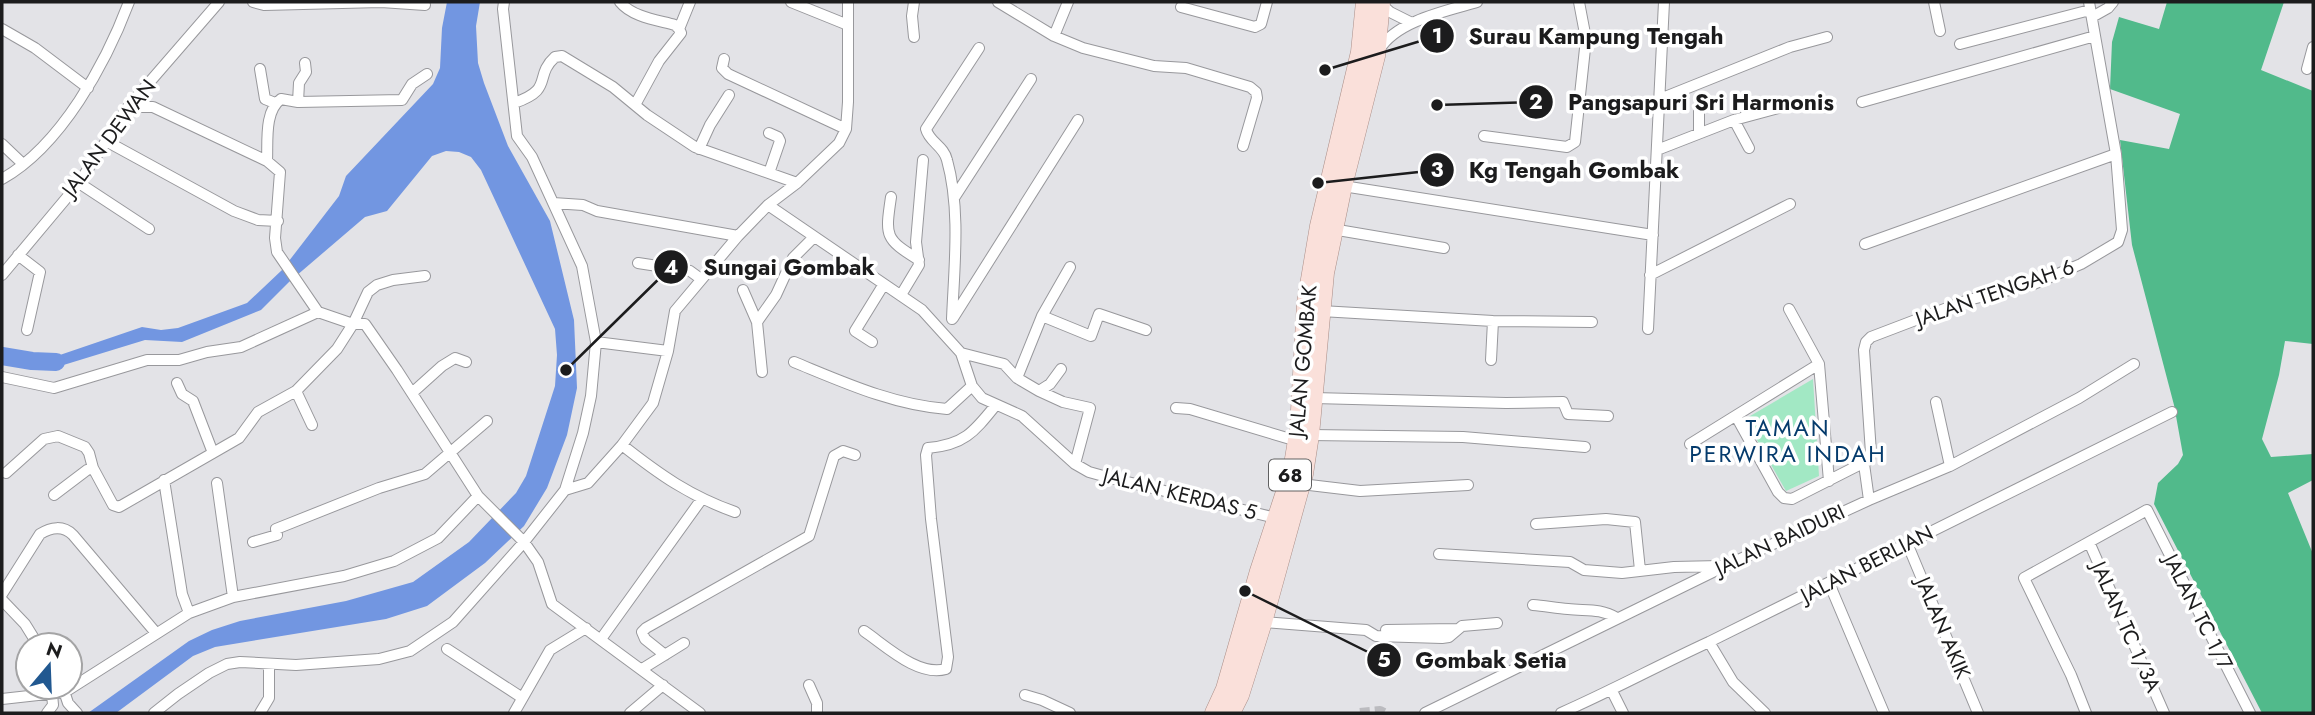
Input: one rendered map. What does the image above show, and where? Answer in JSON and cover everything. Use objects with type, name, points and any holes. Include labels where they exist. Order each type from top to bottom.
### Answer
[{"type":"main road","name":"JALAN GOMBAK","points":[[1214,713],[1225,690],[1314,398],[1321,311],[1332,229],[1376,56],[1376,3]]},
{"type":"main road","name":"JALAN GOMBAK","points":[[1231,713],[1240,695],[1263,622],[1301,484],[1306,303],[1319,226],[1360,52],[1376,3]]},
{"type":"street","points":[[2,179],[23,164],[59,128],[88,88],[115,40],[130,2]]},
{"type":"street","name":"JALAN DEWAN","points":[[2,275],[79,183],[128,107],[219,2]]},
{"type":"street","points":[[253,2],[264,5],[382,2],[425,5]]},
{"type":"street","points":[[154,713],[177,694],[227,664],[240,662],[296,665],[379,659],[410,651],[453,621],[565,490],[591,397],[596,342],[582,266],[532,157],[517,136],[504,2]]},
{"type":"street","points":[[620,2],[625,9],[634,13],[675,25],[681,33],[659,61],[635,105]]},
{"type":"street","points":[[679,29],[690,2]]},
{"type":"street","points":[[791,2],[848,25]]},
{"type":"street","points":[[565,490],[588,483],[622,445],[653,403],[668,351],[675,312],[738,236],[768,205],[797,183],[839,142],[846,129],[848,2]]},
{"type":"street","points":[[914,2],[914,37]]},
{"type":"street","points":[[998,2],[1054,36],[1083,48],[1154,66],[1186,68],[1250,87],[1256,92],[1257,98],[1243,146]]},
{"type":"street","points":[[1054,36],[1068,2]]},
{"type":"street","points":[[1181,7],[1255,27],[1261,24],[1267,2]]},
{"type":"street","points":[[1376,56],[1380,47],[1394,32],[1412,23],[1477,2]]},
{"type":"street","points":[[1484,136],[1567,147],[1575,142],[1586,39],[1579,2]]},
{"type":"street","points":[[1648,330],[1664,2]]},
{"type":"street","points":[[1934,2],[1940,31]]},
{"type":"street","points":[[1960,44],[2090,10],[2108,8],[2113,2]]},
{"type":"street","points":[[1376,3],[1412,23]]},
{"type":"street","name":"JALAN TENGAH 6","points":[[1864,464],[1871,453],[1864,350],[1871,337],[1968,300],[2034,284],[2081,264],[2118,242],[2122,230],[2116,154],[2090,10]]},
{"type":"street","points":[[2,29],[35,48],[88,88]]},
{"type":"street","points":[[1862,102],[2095,36]]},
{"type":"street","points":[[1660,99],[1790,47],[1827,37]]},
{"type":"street","points":[[2307,69],[2313,47]]},
{"type":"street","points":[[952,319],[954,198],[944,153],[928,136],[926,129],[979,48]]},
{"type":"street","points":[[514,103],[533,96],[538,91],[550,61],[562,56],[613,87],[699,149],[797,183]]},
{"type":"street","points":[[724,60],[722,68],[728,74],[846,129]]},
{"type":"street","points":[[298,102],[299,83],[306,72],[304,63]]},
{"type":"street","points":[[260,69],[265,99],[275,103]]},
{"type":"street","points":[[267,161],[270,113],[275,103],[281,99],[298,102],[402,100],[412,84],[427,74]]},
{"type":"street","points":[[954,198],[1031,79]]},
{"type":"street","points":[[699,149],[729,95]]},
{"type":"street","points":[[1657,150],[1734,120],[1793,104]]},
{"type":"street","points":[[1699,106],[1699,134]]},
{"type":"street","points":[[128,107],[153,107],[267,161],[280,172],[275,239],[277,252],[318,312],[353,324],[365,324],[478,496],[521,539],[538,562],[552,604],[663,685],[692,711]]},
{"type":"street","points":[[944,333],[1078,120]]},
{"type":"street","points":[[1734,120],[1749,148]]},
{"type":"street","points":[[769,133],[780,141],[769,173]]},
{"type":"street","points":[[106,141],[244,216],[278,221]]},
{"type":"street","points":[[2,144],[23,164]]},
{"type":"street","points":[[1865,244],[2116,154]]},
{"type":"street","points":[[901,295],[919,265],[916,242],[923,160]]},
{"type":"street","points":[[79,183],[149,229]]},
{"type":"street","points":[[1343,186],[1653,235]]},
{"type":"street","points":[[891,197],[887,219],[889,237],[896,246],[919,260]]},
{"type":"street","points":[[553,203],[583,205],[597,211],[738,236]]},
{"type":"street","points":[[1650,275],[1790,204]]},
{"type":"street","points":[[768,205],[922,310],[961,353],[972,386],[947,408],[937,408],[884,397],[794,362]]},
{"type":"street","points":[[1332,229],[1444,248]]},
{"type":"street","points":[[757,322],[776,295],[793,258],[814,237]]},
{"type":"street","points":[[18,255],[40,272],[27,330]]},
{"type":"street","points":[[638,263],[690,271],[701,279]]},
{"type":"street","points":[[1017,377],[1042,316],[1070,267]]},
{"type":"street","points":[[6,473],[44,439],[58,436],[85,447],[108,499],[113,505],[125,505],[239,438],[258,412],[296,391],[337,349],[353,324],[362,301],[377,285],[425,276]]},
{"type":"street","points":[[872,342],[855,331],[884,284]]},
{"type":"street","points":[[743,290],[757,322],[762,372]]},
{"type":"street","points":[[1789,309],[1819,364],[1829,481]]},
{"type":"street","points":[[1321,311],[1493,321],[1592,322]]},
{"type":"street","points":[[2,377],[54,388],[148,360],[179,360],[241,347],[318,312]]},
{"type":"street","points":[[1042,316],[1091,336],[1099,314],[1146,330]]},
{"type":"street","points":[[1492,360],[1493,321]]},
{"type":"street","points":[[596,342],[668,351]]},
{"type":"street","points":[[961,353],[1004,364],[1017,377],[1039,391],[1063,402],[1090,408],[1075,464]]},
{"type":"street","points":[[412,393],[455,358],[466,362]]},
{"type":"street","points":[[1690,444],[1819,364]]},
{"type":"street","name":"JALAN BAIDURI","points":[[1425,713],[1725,566],[1950,466],[2079,398],[2134,364]]},
{"type":"street","points":[[1039,391],[1050,384],[1061,369]]},
{"type":"street","points":[[177,383],[182,394],[193,401],[213,453]]},
{"type":"street","name":"JALAN KERDAS 5","points":[[972,386],[982,398],[1021,416],[1075,464],[1089,472],[1276,518]]},
{"type":"street","points":[[296,391],[312,425]]},
{"type":"street","points":[[1314,398],[1563,402],[1568,414],[1608,416]]},
{"type":"street","points":[[1936,402],[1950,466]]},
{"type":"street","points":[[864,631],[905,660],[935,672],[946,669],[948,657],[926,455],[928,448],[954,444],[965,439],[995,405]]},
{"type":"street","points":[[1176,408],[1190,409],[1304,438],[1463,437],[1585,447]]},
{"type":"street","name":"JALAN BERLIAN","points":[[1561,713],[1612,691],[1658,665],[2172,412]]},
{"type":"street","points":[[1736,415],[1778,492],[1784,498],[1792,499],[1864,464],[1869,500]]},
{"type":"street","points":[[253,542],[277,535],[276,529],[425,474],[487,421]]},
{"type":"street","points":[[622,445],[650,468],[701,499],[735,513]]},
{"type":"street","points":[[665,655],[645,639],[642,632],[809,536],[834,456],[843,451],[855,455]]},
{"type":"street","points":[[54,495],[93,468]]},
{"type":"street","points":[[164,480],[182,594],[189,613]]},
{"type":"street","points":[[217,483],[233,597]]},
{"type":"street","points":[[1301,484],[1360,491],[1468,485]]},
{"type":"street","points":[[84,681],[189,613],[233,597],[344,576],[394,561],[438,538],[478,496]]},
{"type":"street","points":[[601,639],[701,499]]},
{"type":"street","name":"JALAN TC 1/7","points":[[2089,541],[2147,510],[2250,713]]},
{"type":"street","points":[[1536,524],[1606,519],[1635,522],[1640,570]]},
{"type":"street","points":[[2,594],[40,534],[50,528],[64,529],[79,541],[156,633]]},
{"type":"street","points":[[2086,713],[2071,675],[2024,579],[2089,541]]},
{"type":"street","name":"JALAN TC 1/3A","points":[[2089,541],[2164,713]]},
{"type":"street","name":"JALAN AKIK","points":[[1907,543],[1978,713]]},
{"type":"street","points":[[1439,554],[1570,562],[1584,570],[1622,573],[1725,566]]},
{"type":"street","points":[[1829,583],[1884,713]]},
{"type":"street","points":[[2,600],[29,631]]},
{"type":"street","points":[[1533,605],[1568,610],[1595,609],[1617,618]]},
{"type":"street","points":[[1263,622],[1366,630],[1376,636],[1442,638],[1449,637],[1462,626],[1497,623]]},
{"type":"street","points":[[514,713],[550,650],[586,628]]},
{"type":"street","points":[[1709,642],[1733,682],[1765,713]]},
{"type":"street","points":[[642,669],[684,643]]},
{"type":"street","points":[[447,649],[522,697]]},
{"type":"street","points":[[260,713],[269,698],[269,664]]},
{"type":"street","points":[[634,712],[663,685]]},
{"type":"street","points":[[809,685],[817,703],[817,713]]},
{"type":"street","points":[[1612,691],[1623,713]]},
{"type":"street","points":[[1025,695],[1070,713]]},
{"type":"green space","points":[[2167,2],[2284,2],[2261,70],[2313,91],[2313,344],[2285,341],[2262,439],[2271,457],[2313,454],[2313,480],[2288,493],[2313,554],[2313,713],[2262,713],[2154,504],[2158,483],[2178,464],[2183,455],[2174,405],[2132,245],[2120,140],[2169,149],[2180,114],[2110,89],[2112,42],[2119,17],[2159,29]]},
{"type":"green space","points":[[1813,379],[1819,476],[1786,491],[1745,419]]},
{"type":"water","points":[[447,2],[480,2],[476,26],[478,63],[508,146],[550,221],[574,320],[577,388],[567,435],[547,488],[524,526],[485,563],[427,606],[386,619],[215,647],[193,656],[116,713],[88,713],[189,641],[212,630],[240,621],[346,601],[413,582],[469,542],[516,493],[526,476],[555,386],[555,329],[481,170],[471,157],[459,152],[446,151],[432,156],[387,211],[365,217],[289,282],[261,310],[182,342],[145,340],[57,367],[35,365],[35,357],[54,357],[142,327],[161,330],[178,328],[247,303],[282,270],[339,196],[346,176],[433,84],[440,68],[442,28]]},
{"type":"waterway","points":[[2,356],[56,362]]},
{"type":"tunnel","points":[[1360,713],[1384,713]]},
{"type":"place","name":"Surau Kampung Tengah","points":[[1325,70]]},
{"type":"place","name":"Pangsapuri Sri Harmonis","points":[[1437,105]]},
{"type":"place","name":"Kg Tengah Gombak","points":[[1318,183]]},
{"type":"place","name":"Sungai Gombak","points":[[566,370]]},
{"type":"place","name":"Gombak Setia","points":[[1245,591]]},
{"type":"district","name":"TAMAN PERWIRA INDAH","points":[[1788,441]]}]
